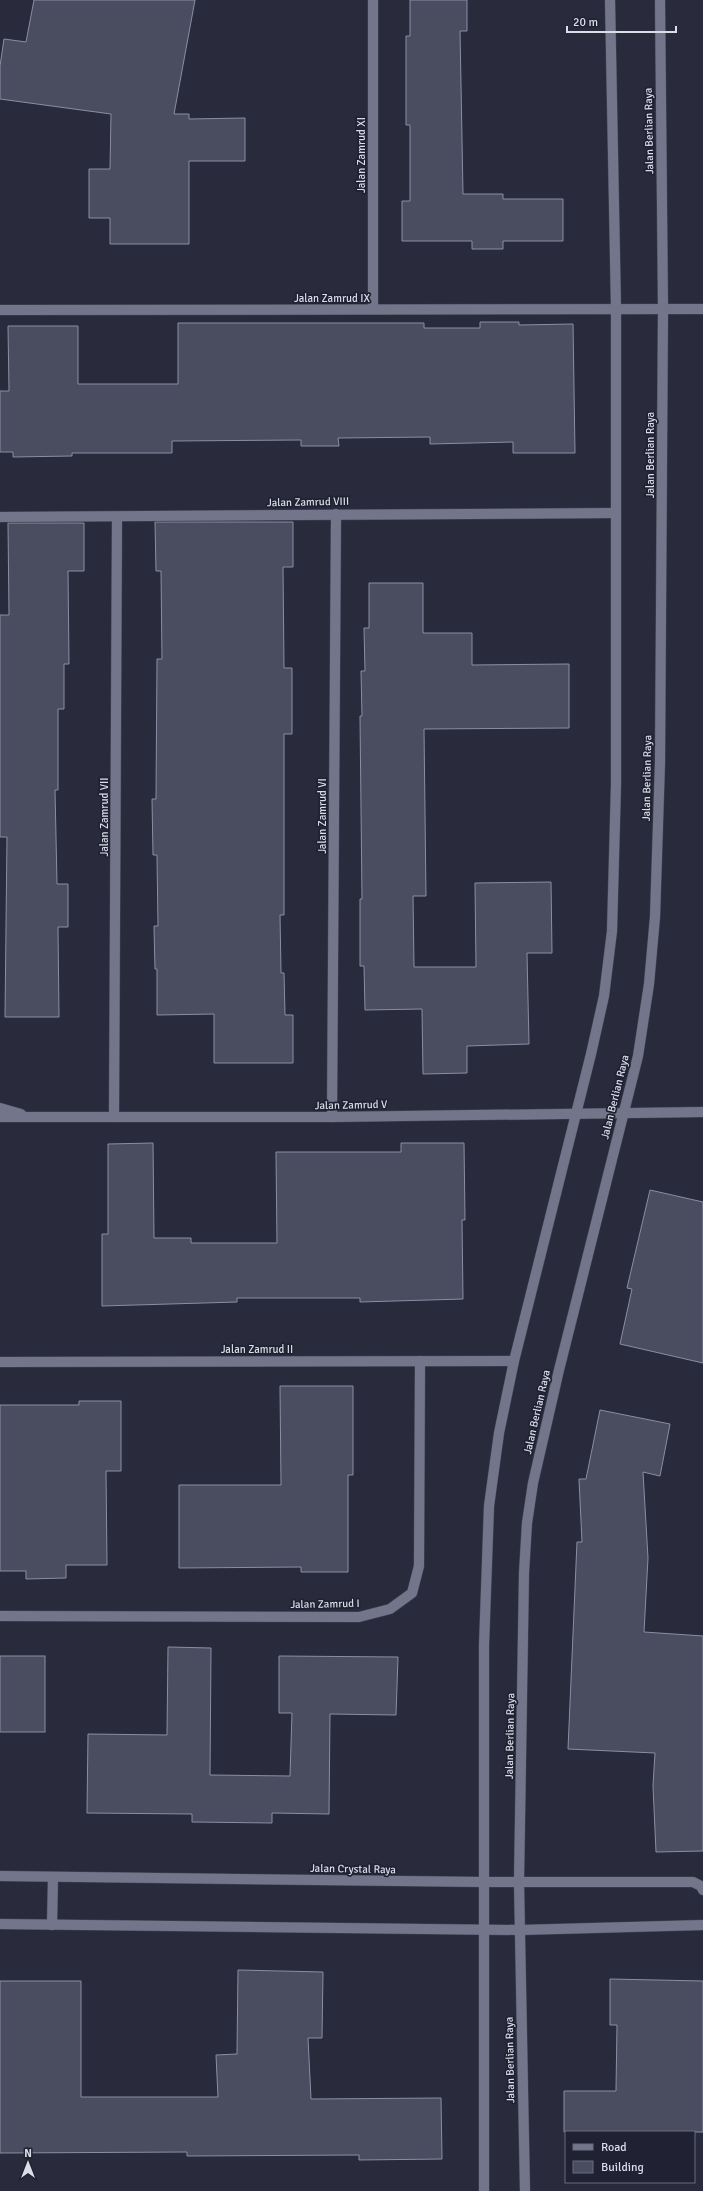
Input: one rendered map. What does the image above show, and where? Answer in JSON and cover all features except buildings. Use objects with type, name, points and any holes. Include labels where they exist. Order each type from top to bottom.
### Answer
[{"type":"street","name":"Jalan Zamrud XI","points":[[373,0],[374,310]]},
{"type":"street","points":[[484,2191],[486,1569],[489,1506],[499,1433],[514,1361],[604,996],[612,931],[616,784],[616,309],[610,0]]},
{"type":"street","name":"Jalan Berlian Raya","points":[[524,2191],[519,1882],[524,1573],[527,1523],[533,1483],[559,1370],[638,1056],[648,991],[655,918],[660,762],[663,309],[660,0]]},
{"type":"street","name":"Jalan Zamrud IX","points":[[0,310],[703,309]]},
{"type":"street","name":"Jalan Zamrud VIII","points":[[0,517],[616,513]]},
{"type":"street","name":"Jalan Zamrud VI","points":[[332,1117],[336,514]]},
{"type":"street","name":"Jalan Zamrud VII","points":[[114,1117],[117,516]]},
{"type":"street","points":[[0,1108],[31,1117]]},
{"type":"street","name":"Jalan Zamrud V","points":[[0,1117],[332,1117],[703,1112]]},
{"type":"street","name":"Jalan Zamrud I","points":[[0,1616],[359,1617],[390,1608],[412,1593],[419,1566],[420,1360]]},
{"type":"street","name":"Jalan Zamrud II","points":[[0,1362],[514,1361]]},
{"type":"street","name":"Jalan Crystal Raya","points":[[0,1876],[484,1882],[693,1882],[701,1886],[703,1890]]},
{"type":"street","points":[[52,1925],[53,1877]]},
{"type":"street","points":[[0,1924],[520,1930],[703,1925]]}]
